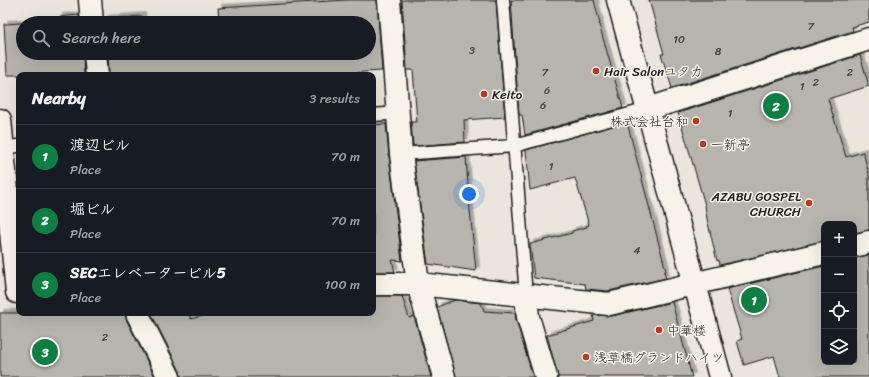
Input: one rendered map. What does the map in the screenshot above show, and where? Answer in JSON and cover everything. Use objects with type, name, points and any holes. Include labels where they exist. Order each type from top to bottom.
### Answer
[{"type":"street","points":[[90,0],[91,16]]},
{"type":"street","points":[[389,0],[402,154],[418,284],[444,377]]},
{"type":"street","points":[[618,0],[720,377]]},
{"type":"street","points":[[648,110],[869,39]]},
{"type":"street","points":[[96,60],[97,72]]},
{"type":"street","points":[[0,120],[11,147],[12,292]]},
{"type":"street","points":[[857,245],[869,242]]},
{"type":"street","points":[[376,284],[418,284],[609,304],[821,253]]},
{"type":"street","points":[[526,296],[528,317],[546,377]]},
{"type":"street","points":[[138,316],[169,377]]},
{"type":"lane","points":[[504,0],[526,296]]},
{"type":"lane","points":[[402,154],[514,146],[648,110]]},
{"type":"lane","points":[[376,115],[399,113]]},
{"type":"building","points":[[346,0],[377,0],[382,71],[109,72],[108,60],[376,60],[376,16],[219,16],[218,8]]},
{"type":"building","points":[[402,0],[496,0],[505,117],[464,120],[465,142],[413,146],[411,122],[417,122],[413,70],[407,70]]},
{"type":"building","points":[[511,0],[594,0],[599,24],[623,108],[525,135],[522,115],[519,115]]},
{"type":"building","points":[[649,0],[869,0],[869,22],[852,27],[853,31],[672,88],[661,54],[664,54]]},
{"type":"building","points":[[16,23],[16,60],[83,60],[84,72],[16,72],[16,75],[7,75],[4,24]]},
{"type":"building","points":[[860,55],[869,86],[828,99],[846,157],[863,152],[869,174],[869,230],[857,232],[857,221],[821,221],[821,242],[720,265],[719,260],[717,261],[705,205],[678,113]]},
{"type":"building","points":[[627,122],[666,271],[664,272],[666,278],[608,291],[586,289],[585,284],[534,278],[530,244],[572,233],[572,231],[587,227],[586,226],[589,225],[575,178],[530,190],[526,150]]},
{"type":"building","points":[[386,124],[402,261],[392,260],[395,272],[376,272],[376,125]]},
{"type":"building","points":[[466,157],[476,271],[428,264],[414,161]]},
{"type":"building","points":[[869,255],[869,377],[780,377],[774,356],[744,365],[737,341],[742,339],[727,289],[821,267],[821,365],[857,365],[857,257]]},
{"type":"building","points":[[376,296],[402,296],[409,318],[414,316],[431,377],[181,377],[180,371],[152,316],[190,316],[191,319],[202,316],[376,316]]},
{"type":"building","points":[[455,300],[481,303],[484,311],[515,313],[533,377],[456,377],[437,307]]},
{"type":"building","points":[[672,302],[692,377],[558,377],[547,335],[594,321],[593,315],[612,316]]},
{"type":"building","points":[[0,313],[16,313],[16,316],[126,316],[155,377],[0,377]]},
{"type":"place","name":"Hair Salonユタカ","points":[[596,71]]},
{"type":"place","name":"Keito","points":[[484,94]]},
{"type":"place","name":"堀ビル","points":[[776,106]]},
{"type":"place","name":"株式会社台和","points":[[696,121]]},
{"type":"place","name":"一新亭","points":[[703,144]]},
{"type":"place","name":"AZABU GOSPEL CHURCH","points":[[809,203]]},
{"type":"place","name":"渡辺ビル","points":[[754,300]]},
{"type":"place","name":"中華楼","points":[[659,330]]},
{"type":"place","name":"SECエレベータービル5","points":[[45,352]]},
{"type":"place","name":"浅草橋グランドハイツ","points":[[586,357]]}]
